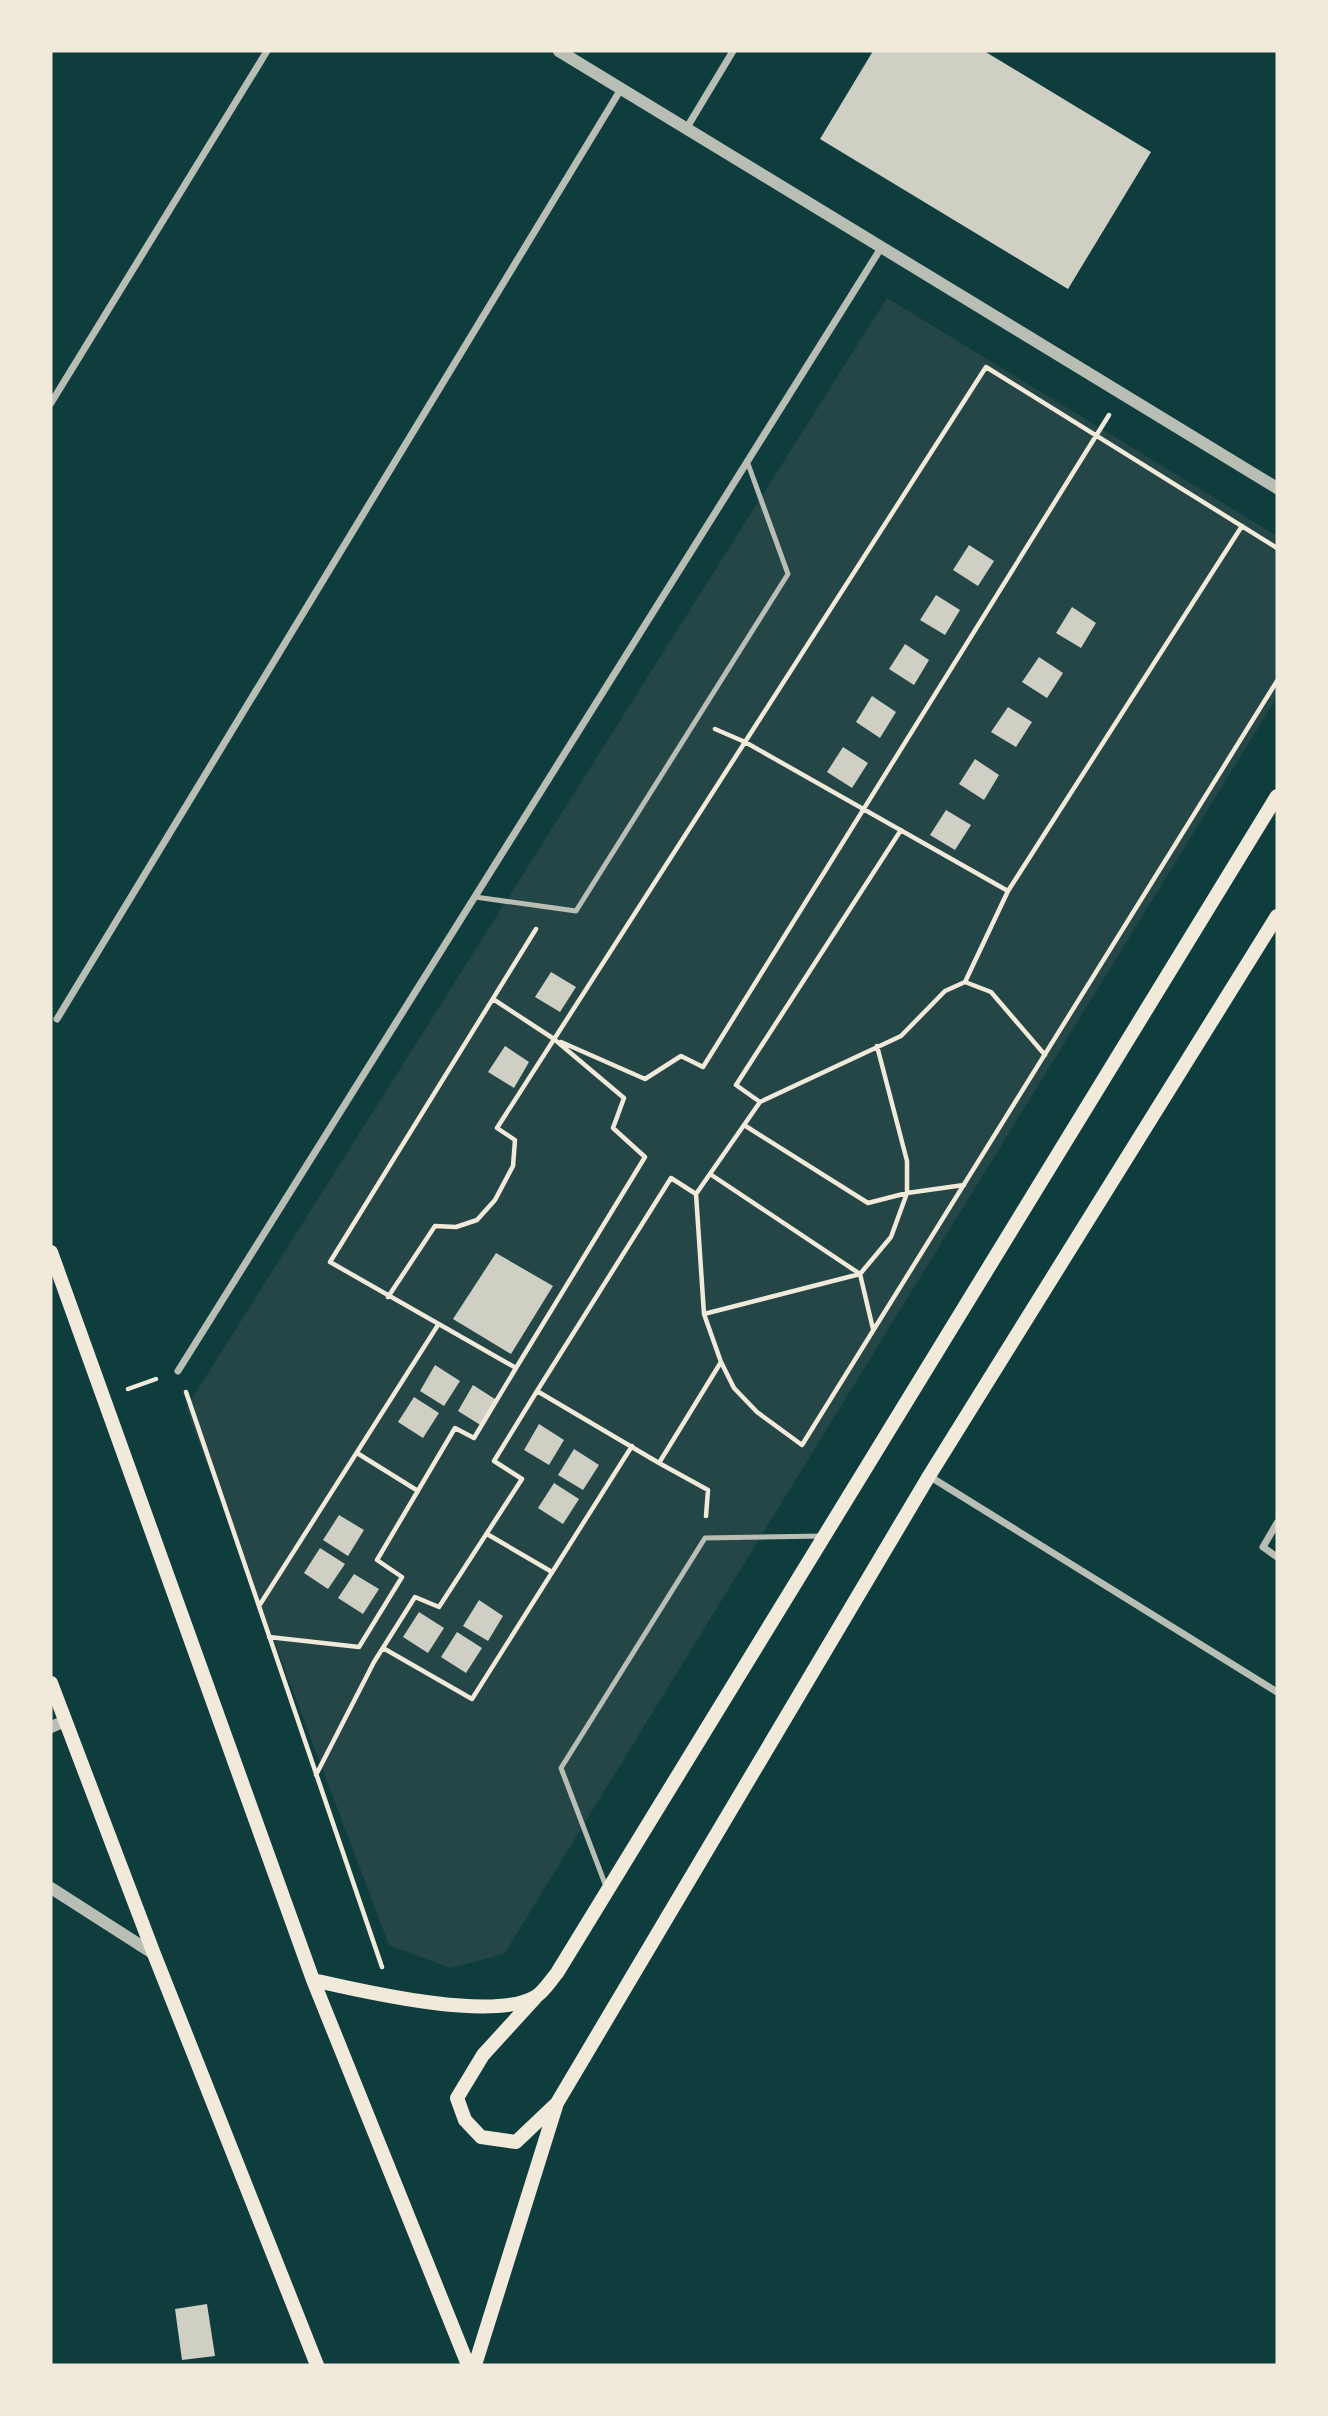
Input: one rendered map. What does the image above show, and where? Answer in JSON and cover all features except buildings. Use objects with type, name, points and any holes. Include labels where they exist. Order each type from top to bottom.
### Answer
[{"type":"main road","points":[[557,2103],[516,2141],[481,2137],[465,2120],[457,2098],[484,2055],[557,1973],[1277,796]]},
{"type":"main road","points":[[475,2365],[557,2103],[929,1476],[1277,916]]},
{"type":"main road","points":[[51,1252],[313,1980],[468,2365]]},
{"type":"main road","points":[[51,1683],[154,1954],[317,2365]]},
{"type":"main road","points":[[313,1980],[392,1998],[498,2007],[536,1997]]},
{"type":"street","points":[[51,402],[267,51]]},
{"type":"street","points":[[559,51],[1277,488]]},
{"type":"street","points":[[686,129],[733,51]]},
{"type":"street","points":[[57,1019],[621,89]]},
{"type":"street","points":[[178,1371],[881,248]]},
{"type":"street","points":[[929,1476],[1277,1692]]},
{"type":"street","points":[[1277,1523],[1263,1547],[1277,1556]]},
{"type":"street","points":[[51,1727],[65,1721]]},
{"type":"street","points":[[51,1888],[154,1954]]},
{"type":"lane","points":[[475,897],[576,912],[789,574],[747,461]]},
{"type":"lane","points":[[608,1892],[561,1768],[705,1538],[826,1536]]},
{"type":"path","points":[[388,1297],[435,1226],[456,1227],[477,1220],[495,1200],[513,1166],[514,1140],[497,1128],[986,367],[1277,548]]},
{"type":"path","points":[[554,1039],[645,1079],[681,1056],[703,1067],[1122,394]]},
{"type":"path","points":[[1242,526],[1009,891],[965,982],[945,991],[901,1035],[760,1102],[696,1194],[704,1314],[721,1362],[734,1388],[757,1412],[802,1445],[1277,681]]},
{"type":"path","points":[[696,721],[745,741],[1009,891]]},
{"type":"path","points":[[760,1102],[736,1085],[901,830]]},
{"type":"path","points":[[516,1368],[330,1262],[550,908]]},
{"type":"path","points":[[965,982],[991,992],[1045,1055]]},
{"type":"path","points":[[269,1637],[359,1647],[402,1577],[377,1560],[455,1428],[474,1438],[645,1157],[613,1128],[624,1098],[554,1039],[493,999]]},
{"type":"path","points":[[704,1314],[860,1274],[891,1237],[906,1193],[907,1161],[877,1046]]},
{"type":"path","points":[[744,1125],[868,1203],[906,1193],[964,1185]]},
{"type":"path","points":[[710,1174],[860,1274],[873,1330]]},
{"type":"path","points":[[316,1775],[383,1648],[415,1597],[439,1607],[522,1479],[494,1461],[671,1178],[696,1194]]},
{"type":"path","points":[[259,1606],[438,1325]]},
{"type":"path","points":[[659,1462],[721,1362]]},
{"type":"path","points":[[103,1398],[178,1371],[392,1998]]},
{"type":"path","points":[[537,1391],[708,1490],[705,1538]]},
{"type":"path","points":[[383,1648],[472,1699],[632,1446]]},
{"type":"path","points":[[357,1453],[418,1491]]},
{"type":"path","points":[[487,1534],[552,1572]]},
{"type":"shaded area","points":[[887,298],[1277,536],[1277,697],[504,1954],[450,1968],[389,1945],[186,1408]]}]
